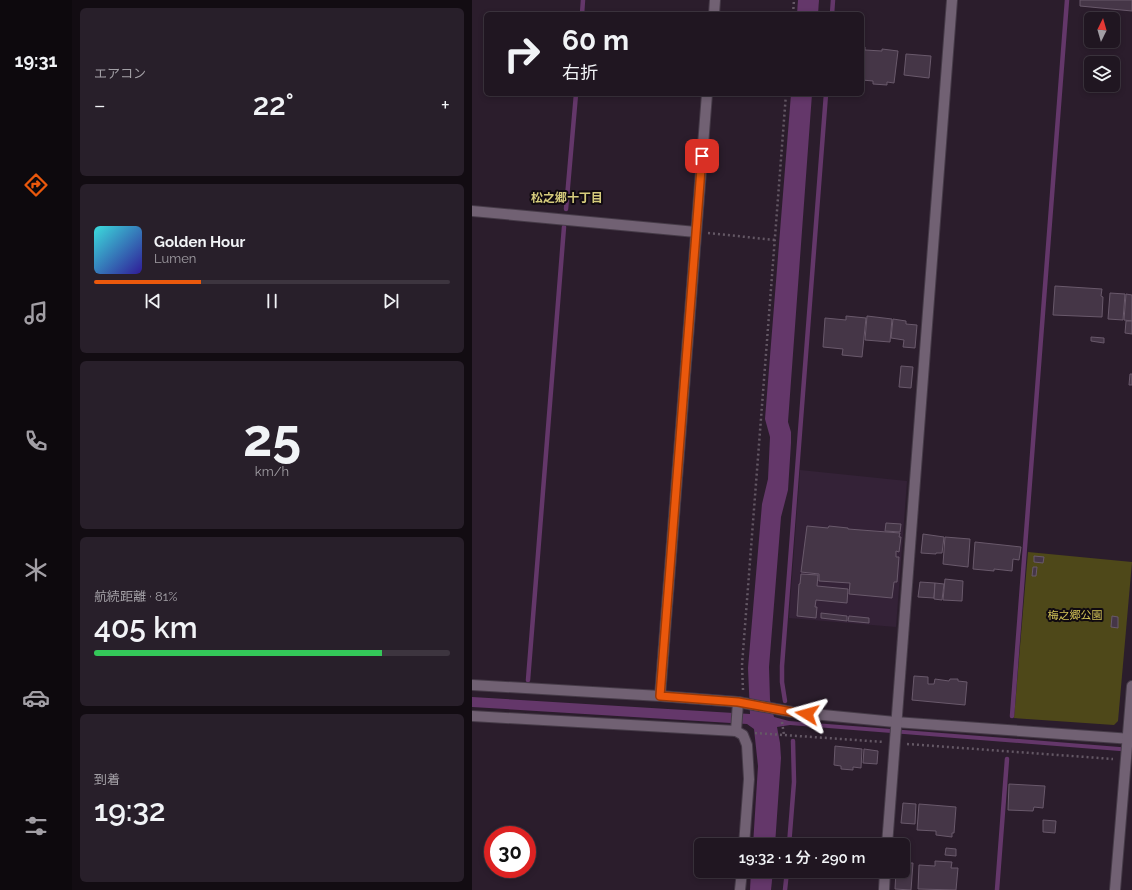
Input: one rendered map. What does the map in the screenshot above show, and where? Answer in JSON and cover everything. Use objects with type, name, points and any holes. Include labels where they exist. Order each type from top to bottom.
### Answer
[{"type":"street","points":[[714,12],[715,0]]},
{"type":"street","points":[[887,838],[895,722],[952,0]]},
{"type":"street","points":[[660,696],[707,96]]},
{"type":"street","points":[[472,211],[696,232]]},
{"type":"street","points":[[472,685],[660,696],[741,704],[792,712],[895,722],[1129,740]]},
{"type":"street","points":[[1115,890],[1126,758],[1129,740],[1132,686]]},
{"type":"street","points":[[736,729],[741,704]]},
{"type":"street","points":[[472,716],[736,729],[743,735],[747,745],[749,779],[745,838]]},
{"type":"street","points":[[740,890],[741,878]]},
{"type":"street","points":[[884,890],[885,878]]},
{"type":"path","points":[[793,12],[794,0]]},
{"type":"path","points":[[741,704],[742,665],[786,96]]},
{"type":"path","points":[[696,232],[775,240]]},
{"type":"path","points":[[784,729],[784,735]]},
{"type":"path","points":[[749,733],[894,740],[1126,758]]},
{"type":"shaded area","points":[[798,0],[819,0],[818,12],[797,12]]},
{"type":"shaded area","points":[[791,96],[812,96],[788,422],[791,432],[791,443],[788,490],[781,517],[769,667],[770,700],[774,717],[789,721],[1132,748],[1132,752],[790,725],[777,727],[781,758],[775,838],[753,838],[758,766],[754,729],[747,724],[472,707],[472,697],[750,714],[748,668],[762,504],[768,479],[770,437],[765,419]]},
{"type":"shaded area","points":[[800,470],[907,481],[896,627],[789,618]]},
{"type":"shaded area","points":[[751,878],[772,878],[771,890],[750,890]]},
{"type":"green space","name":"梅之郷公園","points":[[1028,552],[1132,562],[1118,721],[1114,725],[1014,718]]},
{"type":"building","points":[[1080,0],[1132,0],[1132,11],[1080,6]]},
{"type":"building","points":[[864,47],[865,50],[882,51],[882,49],[898,51],[894,83],[887,82],[887,85],[873,84],[873,81],[864,80]]},
{"type":"building","points":[[906,54],[931,56],[929,78],[904,75]]},
{"type":"building","points":[[1055,286],[1102,289],[1102,317],[1053,315]]},
{"type":"building","points":[[1110,293],[1125,294],[1123,320],[1108,319]]},
{"type":"building","points":[[1126,294],[1132,295],[1132,321],[1124,320]]},
{"type":"building","points":[[846,316],[866,318],[862,357],[842,355],[843,349],[823,347],[825,318],[846,320]]},
{"type":"building","points":[[867,316],[892,319],[890,342],[865,340]]},
{"type":"building","points":[[893,319],[906,321],[906,324],[917,325],[915,348],[903,347],[904,340],[891,338]]},
{"type":"building","points":[[1126,321],[1132,321],[1132,334],[1125,333]]},
{"type":"building","points":[[1091,337],[1104,338],[1104,343],[1091,341]]},
{"type":"building","points":[[901,366],[913,367],[911,388],[899,387]]},
{"type":"building","points":[[1130,374],[1132,374],[1132,385],[1129,385]]},
{"type":"building","points":[[886,523],[901,524],[900,532],[885,531]]},
{"type":"building","points":[[807,526],[828,528],[829,526],[900,533],[899,537],[901,537],[899,552],[896,551],[896,557],[899,557],[897,582],[894,582],[892,598],[849,594],[850,583],[819,581],[819,574],[801,572]]},
{"type":"building","points":[[923,534],[944,537],[942,553],[921,553]]},
{"type":"building","points":[[945,537],[970,539],[968,567],[943,564]]},
{"type":"building","points":[[975,542],[1021,547],[1019,560],[1013,559],[1012,571],[973,569]]},
{"type":"building","points":[[1034,556],[1044,557],[1043,563],[1034,562]]},
{"type":"building","points":[[1033,567],[1037,567],[1036,576],[1032,576]]},
{"type":"building","points":[[801,574],[818,575],[817,586],[848,589],[847,603],[816,600],[816,618],[797,616]]},
{"type":"building","points":[[945,579],[963,581],[962,601],[943,600]]},
{"type":"building","points":[[920,582],[935,583],[934,598],[918,597]]},
{"type":"building","points":[[935,583],[944,584],[942,600],[934,599]]},
{"type":"building","points":[[821,613],[847,616],[847,621],[821,618]]},
{"type":"building","points":[[849,616],[869,618],[869,623],[848,621]]},
{"type":"building","points":[[1112,616],[1118,617],[1118,628],[1111,627]]},
{"type":"building","points":[[914,676],[928,677],[928,684],[934,684],[935,679],[949,681],[950,679],[958,679],[958,681],[967,682],[965,705],[912,700]]},
{"type":"building","points":[[835,746],[862,749],[861,768],[853,767],[853,770],[841,769],[841,766],[834,765]]},
{"type":"building","points":[[864,749],[878,751],[877,764],[863,763]]},
{"type":"building","points":[[1009,784],[1045,786],[1043,808],[1034,807],[1033,811],[1008,810]]},
{"type":"building","points":[[903,803],[916,804],[915,824],[901,823]]},
{"type":"building","points":[[919,804],[956,807],[954,833],[952,833],[952,837],[936,835],[936,831],[917,830]]},
{"type":"building","points":[[1043,820],[1056,821],[1055,833],[1043,832]]},
{"type":"building","points":[[946,848],[956,849],[956,856],[945,855]]},
{"type":"building","points":[[935,861],[952,862],[951,868],[958,868],[956,890],[918,889],[919,865],[935,866]]},
{"type":"building","points":[[910,863],[913,863],[911,890],[895,889],[896,878],[910,878]]},
{"type":"waterway","points":[[582,12],[583,0]]},
{"type":"waterway","points":[[832,12],[833,0]]},
{"type":"waterway","points":[[1012,716],[1067,0]]},
{"type":"waterway","points":[[566,209],[576,96]]},
{"type":"waterway","points":[[785,701],[782,682],[782,666],[826,96]]},
{"type":"waterway","points":[[528,680],[564,227]]},
{"type":"waterway","points":[[790,838],[794,782],[793,741]]},
{"type":"waterway","points":[[997,890],[1007,759]]},
{"type":"waterway","points":[[785,890],[786,878]]},
{"type":"district","name":"松之郷十丁目","points":[[567,198]]},
{"type":"route","points":[[702,156],[660,696],[738,702],[807,714]]}]
